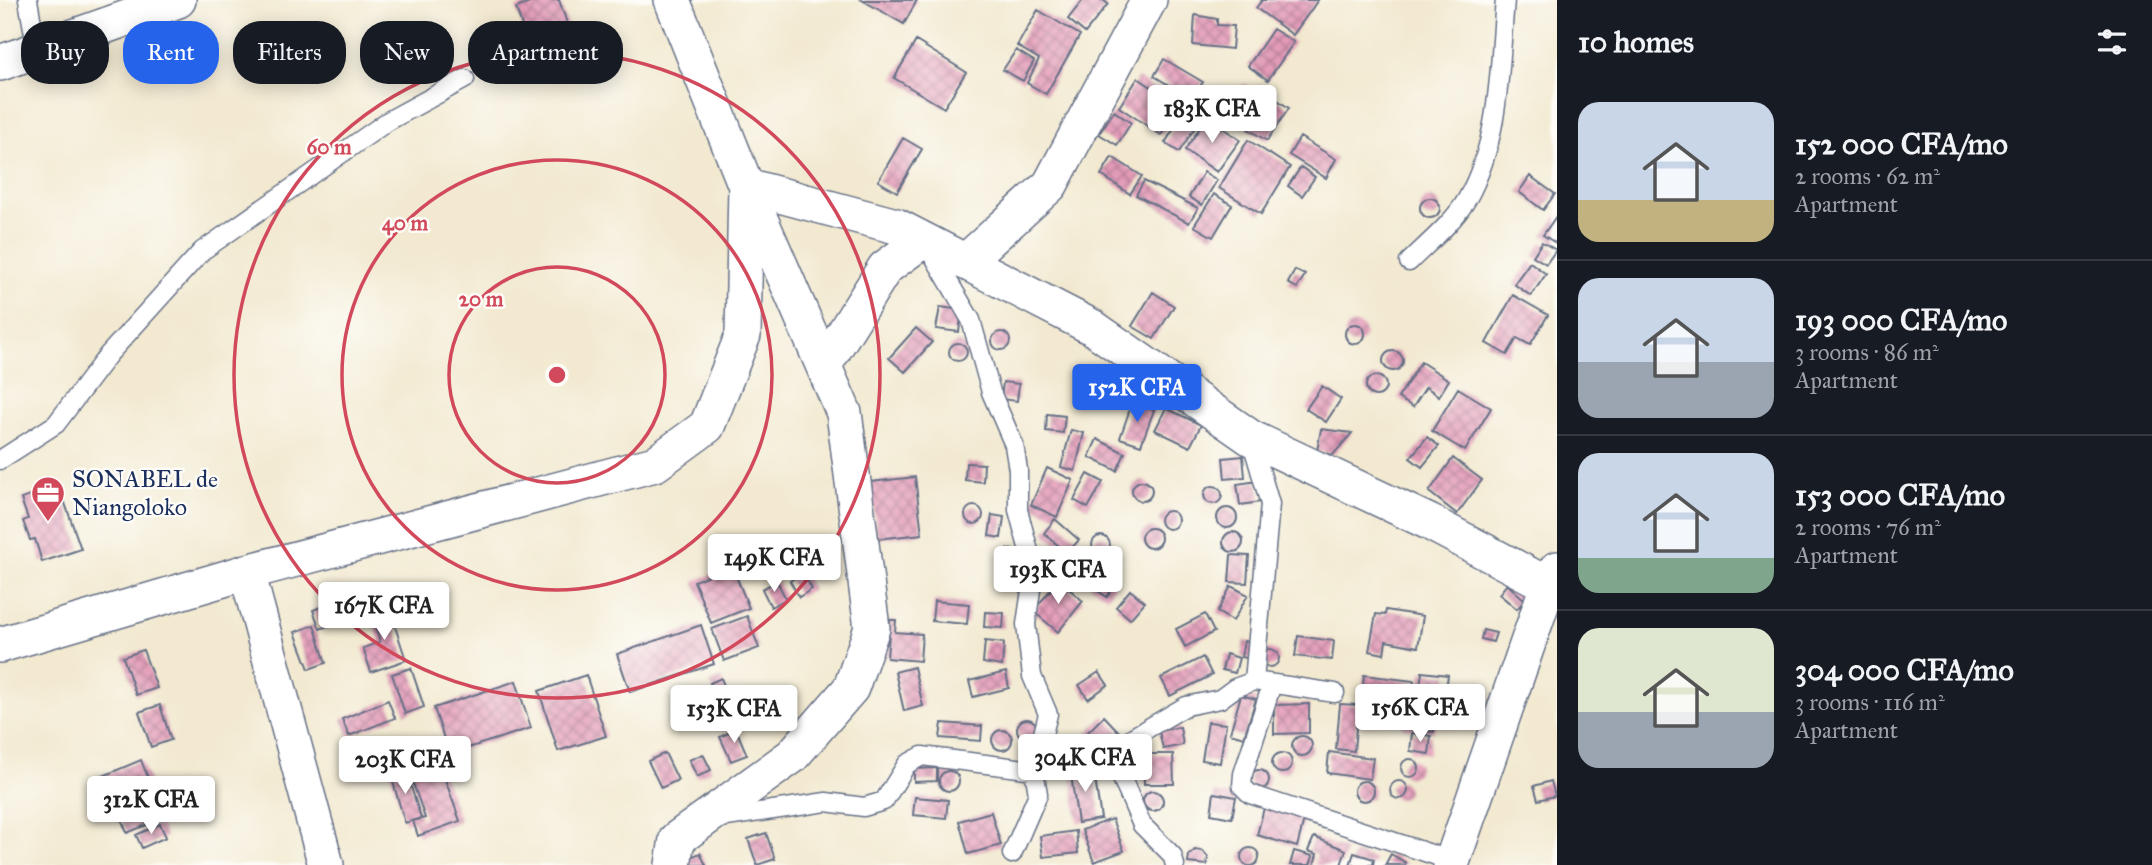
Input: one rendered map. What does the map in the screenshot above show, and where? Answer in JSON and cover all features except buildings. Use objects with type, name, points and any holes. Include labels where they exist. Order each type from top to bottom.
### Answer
[{"type":"street","points":[[109,25],[178,0]]},
{"type":"street","points":[[672,0],[746,186],[844,413],[872,628],[851,688],[792,756],[677,839],[673,865]]},
{"type":"street","points":[[965,262],[1050,185],[1149,0]]},
{"type":"street","points":[[0,63],[21,57]]},
{"type":"street","points":[[746,186],[896,226],[1093,327],[1251,438],[1554,581],[1452,863]]},
{"type":"street","points":[[0,645],[247,572],[654,464],[707,426],[743,335],[746,186]]},
{"type":"street","points":[[824,365],[885,268],[923,240]]},
{"type":"street","points":[[247,572],[326,865]]},
{"type":"lane","points":[[28,0],[32,21]]},
{"type":"lane","points":[[1409,262],[1448,225],[1467,199],[1489,149],[1498,94],[1504,0]]},
{"type":"lane","points":[[0,460],[55,424],[108,355],[202,251],[388,121],[465,79]]},
{"type":"lane","points":[[923,240],[971,320],[991,392],[1013,445],[1018,470],[1017,510],[1034,569],[1026,624],[1032,676],[1048,714],[1034,770],[1038,794],[1012,854]]},
{"type":"lane","points":[[1251,438],[1270,504],[1263,683],[1242,786],[1250,794],[1452,863]]},
{"type":"lane","points":[[1175,865],[1172,855],[1142,825],[1121,776],[1133,737],[1186,706],[1220,699],[1235,688],[1263,683],[1335,693]]},
{"type":"lane","points":[[702,820],[826,802],[864,807],[884,801],[907,764],[922,756],[1034,770]]},
{"type":"place","name":"SONABEL de Niangoloko","points":[[48,523]]}]
